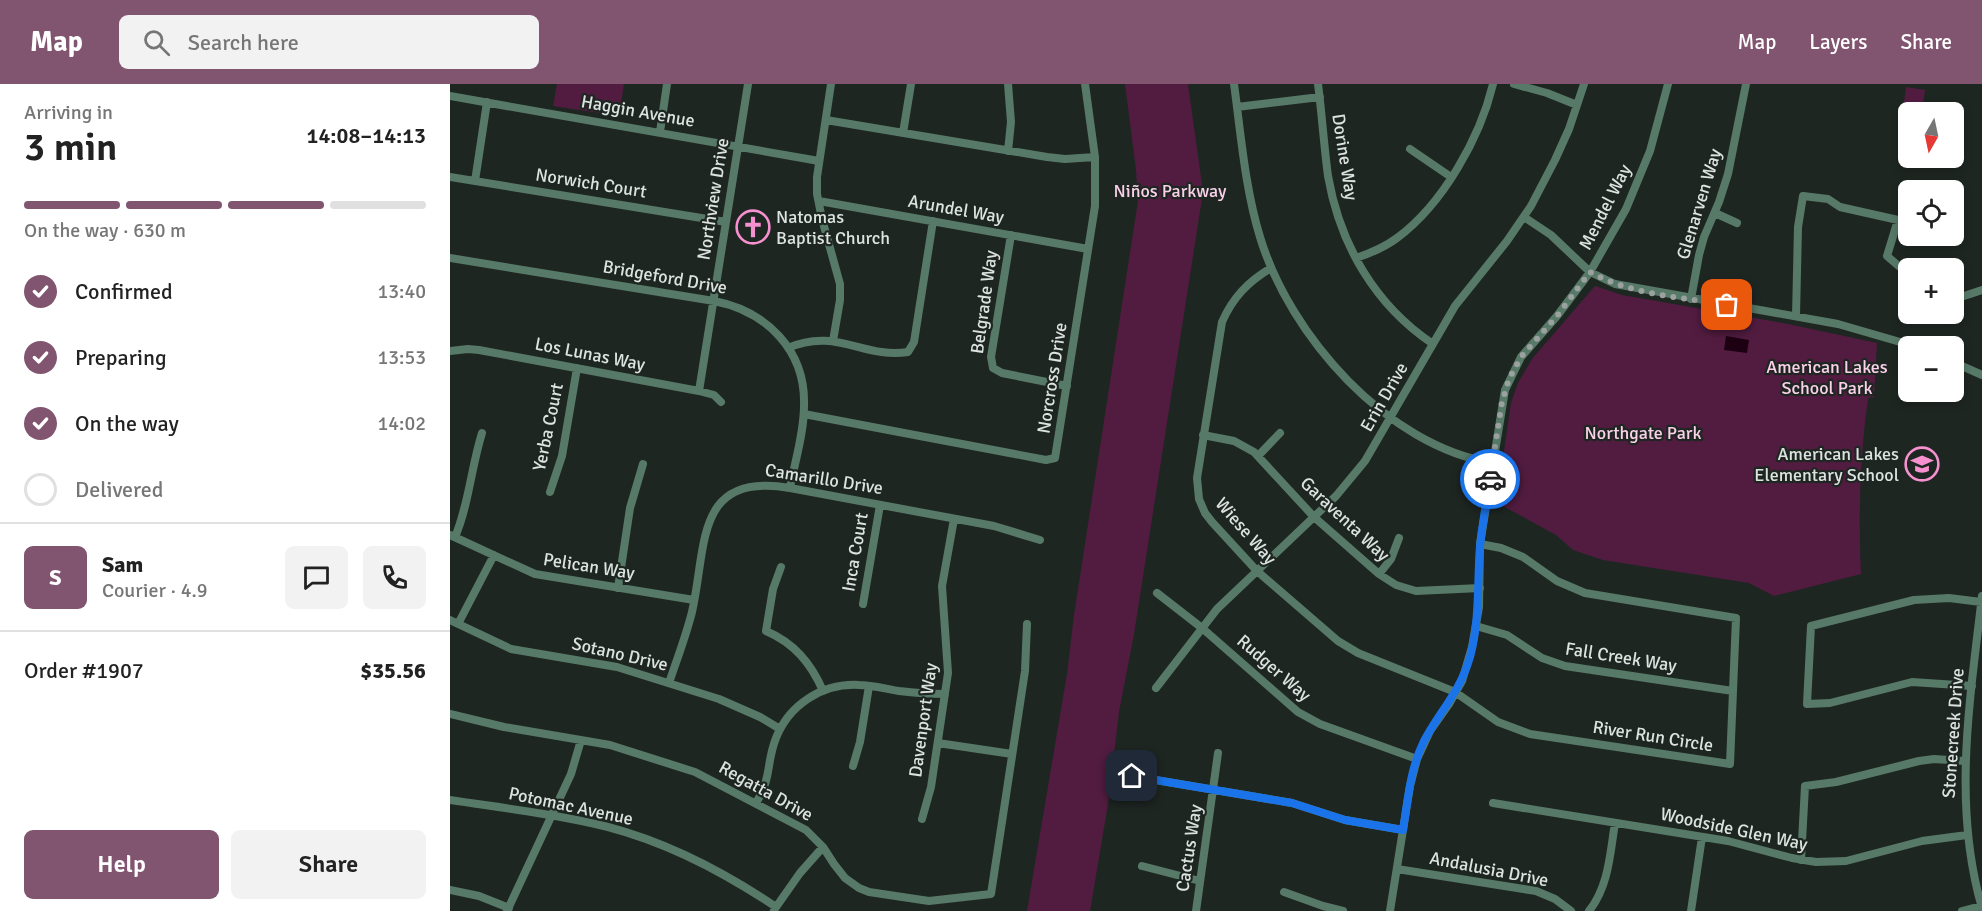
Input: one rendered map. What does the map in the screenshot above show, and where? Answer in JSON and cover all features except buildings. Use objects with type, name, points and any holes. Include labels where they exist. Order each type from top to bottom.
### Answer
[{"type":"street","points":[[660,132],[667,84]]},
{"type":"street","name":"Northview Drive","points":[[699,391],[748,84]]},
{"type":"street","points":[[831,84],[817,177],[822,219],[840,284],[840,300],[833,341]]},
{"type":"street","points":[[903,133],[911,84]]},
{"type":"street","points":[[1008,84],[1011,122],[1008,151]]},
{"type":"street","name":"Norcross Drive","points":[[804,414],[1046,460],[1055,458],[1096,189],[1095,157],[1085,84]]},
{"type":"street","points":[[1234,84],[1252,207],[1260,238],[1271,268],[1293,311],[1317,346],[1349,382],[1392,417],[1450,451],[1466,458],[1493,463]]},
{"type":"street","name":"Dorine Way","points":[[1318,84],[1332,195],[1356,258],[1386,304],[1411,329],[1433,344]]},
{"type":"street","points":[[1356,258],[1389,243],[1407,230],[1434,200],[1451,177],[1478,130],[1493,84]]},
{"type":"street","points":[[1514,84],[1577,105]]},
{"type":"street","name":"Erin Drive","points":[[1156,688],[1217,609],[1336,496],[1358,470],[1392,417],[1455,306],[1524,217],[1555,160],[1584,84]]},
{"type":"street","name":"Mendel Way","points":[[1390,911],[1412,775],[1417,759],[1432,726],[1455,692],[1469,659],[1476,626],[1480,588],[1480,544],[1505,390],[1528,348],[1574,295],[1590,272],[1626,209],[1656,133],[1668,84]]},
{"type":"street","name":"Glenarven Way","points":[[1691,298],[1699,255],[1728,174],[1746,84]]},
{"type":"street","name":"Haggin Avenue","points":[[450,96],[819,160]]},
{"type":"street","points":[[1237,107],[1320,97]]},
{"type":"street","points":[[475,181],[487,102]]},
{"type":"street","points":[[826,120],[1065,159],[1095,157]]},
{"type":"street","points":[[1410,149],[1451,177]]},
{"type":"street","name":"Norwich Court","points":[[450,177],[726,222]]},
{"type":"street","points":[[1796,316],[1798,227],[1803,196],[1828,199],[1840,207],[1898,220],[1887,256],[1898,265]]},
{"type":"street","name":"Arundel Way","points":[[819,201],[1088,249]]},
{"type":"street","points":[[1715,213],[1737,223]]},
{"type":"street","points":[[1524,217],[1551,235],[1590,272],[1625,287],[1796,316],[1898,341]]},
{"type":"street","points":[[788,348],[810,340],[833,341],[895,354],[908,352],[914,342],[933,221]]},
{"type":"street","name":"Belgrade Way","points":[[1011,235],[991,357],[993,369],[1002,373],[1067,386]]},
{"type":"street","name":"Bridgeford Drive","points":[[450,258],[714,301],[736,306],[756,316],[773,329],[788,348],[801,377],[804,414],[790,488]]},
{"type":"street","name":"Wiese Way","points":[[1271,268],[1241,290],[1222,322],[1197,478],[1197,488],[1203,508],[1212,522],[1257,571],[1347,648],[1455,692]]},
{"type":"street","points":[[1964,296],[1982,290]]},
{"type":"street","name":"Los Lunas Way","points":[[450,351],[479,350],[577,368],[699,391],[714,395],[721,402]]},
{"type":"street","points":[[1964,367],[1982,375]]},
{"type":"street","name":"Yerba Court","points":[[550,492],[562,456],[577,368]]},
{"type":"street","points":[[453,536],[464,514],[472,468],[483,433]]},
{"type":"street","points":[[1258,456],[1280,433]]},
{"type":"street","name":"Garaventa Way","points":[[1203,435],[1234,441],[1258,456],[1314,517],[1396,585],[1416,591],[1480,588]]},
{"type":"street","points":[[618,588],[630,508],[643,464]]},
{"type":"street","name":"Camarillo Drive","points":[[669,682],[689,622],[704,535],[709,519],[718,506],[735,492],[755,485],[771,484],[1010,530],[1040,540]]},
{"type":"street","name":"Inca Court","points":[[863,604],[880,505]]},
{"type":"street","name":"Davenport Way","points":[[922,819],[931,787],[949,659],[942,586],[954,519]]},
{"type":"street","name":"Pelican Way","points":[[453,536],[535,574],[694,600]]},
{"type":"street","points":[[1380,574],[1391,559],[1399,538]]},
{"type":"street","name":"River Run Circle","points":[[1455,692],[1498,722],[1530,734],[1730,764],[1736,618],[1585,593],[1557,581],[1523,557],[1501,548],[1480,544]]},
{"type":"street","points":[[454,622],[494,555]]},
{"type":"street","points":[[781,567],[773,589],[766,631],[788,643],[800,653],[815,673],[823,690]]},
{"type":"street","name":"Rudger Way","points":[[1156,593],[1202,628],[1303,715],[1320,724],[1417,759]]},
{"type":"street","name":"Stonecreek Drive","points":[[1982,596],[1979,649],[1972,686],[1964,761],[1967,835],[1982,907]]},
{"type":"street","points":[[1972,686],[1912,682],[1830,702],[1807,704],[1812,626],[1914,600],[1949,598],[1981,602]]},
{"type":"street","name":"Sotano Drive","points":[[454,622],[511,649],[617,667],[669,682],[736,705],[780,729]]},
{"type":"street","name":"Regatta Drive","points":[[450,714],[496,725],[610,745],[695,772],[806,830],[824,847],[845,878],[869,892],[929,901],[991,894],[1025,671],[1027,624]]},
{"type":"street","name":"Fall Creek Way","points":[[1476,626],[1507,635],[1542,658],[1559,664],[1733,691]]},
{"type":"street","points":[[756,803],[768,780],[774,744],[780,729],[795,709],[813,695],[823,690],[846,685],[945,694]]},
{"type":"street","points":[[853,766],[860,742],[869,686]]},
{"type":"street","points":[[450,890],[479,896],[508,910],[571,774],[581,740]]},
{"type":"street","points":[[938,743],[1012,754]]},
{"type":"street","name":"Cactus Way","points":[[1196,911],[1218,753]]},
{"type":"street","points":[[1802,860],[1805,786],[1836,782],[1919,761],[1934,759],[1964,761]]},
{"type":"street","points":[[1132,776],[1292,803],[1345,820],[1403,830]]},
{"type":"street","name":"Potomac Avenue","points":[[450,800],[553,815],[608,827],[662,845],[723,873],[775,909]]},
{"type":"street","name":"Woodside Glen Way","points":[[1493,803],[1702,837],[1802,860],[1824,862],[1846,861],[1922,841],[1967,835]]},
{"type":"street","points":[[1589,911],[1599,896],[1607,874],[1615,823]]},
{"type":"street","points":[[1691,911],[1702,837]]},
{"type":"street","points":[[775,909],[800,873],[824,847]]},
{"type":"street","points":[[1142,866],[1200,881]]},
{"type":"street","name":"Andalusia Drive","points":[[1397,869],[1536,891],[1555,898],[1571,911]]},
{"type":"street","points":[[1284,892],[1343,911]]},
{"type":"street","points":[[1962,911],[1982,907]]},
{"type":"green space","points":[[557,84],[624,84],[619,116],[553,106]]},
{"type":"green space","name":"Niños Parkway","points":[[1125,84],[1188,84],[1203,192],[1134,634],[1119,712],[1108,804],[1090,911],[1027,911],[1067,674],[1074,615],[1138,201]]},
{"type":"green space","points":[[1906,87],[1925,90],[1923,102],[1904,102]]},
{"type":"green space","name":"Northgate Park","points":[[1595,286],[1622,295],[1788,324],[1877,343],[1874,397],[1868,398],[1861,464],[1861,574],[1774,596],[1749,583],[1603,560],[1573,550],[1556,535],[1503,506],[1496,505],[1511,403],[1518,383],[1532,359]]},
{"type":"shaded area","points":[[1726,336],[1749,340],[1747,353],[1724,350]]},
{"type":"way so far","points":[[1490,479],[1502,402],[1509,379],[1521,357],[1557,316],[1590,272],[1625,287],[1727,305]]},
{"type":"place","name":"Natomas Baptist Church","points":[[753,227]]},
{"type":"place","name":"American Lakes Elementary School","points":[[1922,464]]},
{"type":"route","points":[[1132,776],[1292,803],[1360,824],[1403,830],[1412,775],[1417,759],[1432,726],[1449,704],[1461,681],[1472,647],[1479,607],[1480,544],[1490,479]]},
{"type":"park label","name":"American Lakes School Park","points":[[1827,377]]}]
